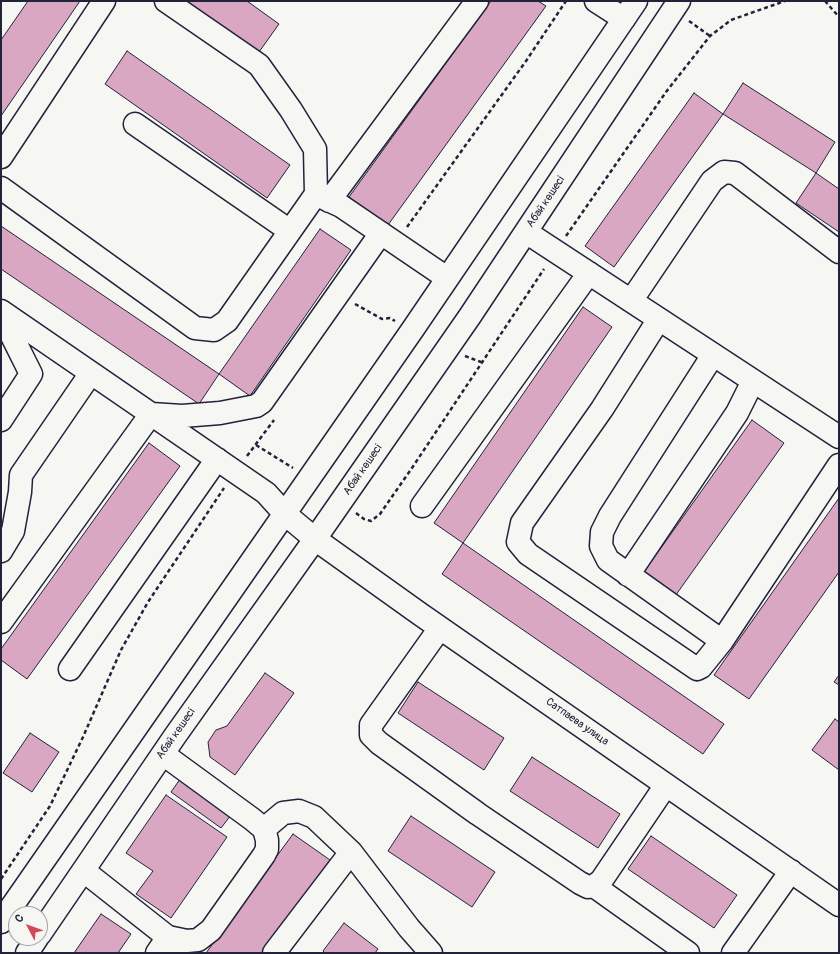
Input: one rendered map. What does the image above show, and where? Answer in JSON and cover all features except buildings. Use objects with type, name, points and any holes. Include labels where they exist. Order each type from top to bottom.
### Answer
[{"type":"street","points":[[1,157],[104,1]]},
{"type":"street","points":[[166,1],[259,65],[291,110],[315,149],[323,197]]},
{"type":"street","points":[[1,188],[195,328],[214,330],[227,321],[290,231],[323,197],[477,1]]},
{"type":"street","points":[[596,1],[624,19]]},
{"type":"street","points":[[1,922],[285,514],[636,1]]},
{"type":"street","name":"Абай көшесі","points":[[48,923],[163,754],[470,316],[676,5]]},
{"type":"street","points":[[135,124],[290,231]]},
{"type":"street","points":[[631,301],[712,181],[724,172],[735,173],[839,252]]},
{"type":"street","points":[[323,197],[342,206],[447,278]]},
{"type":"street","points":[[526,232],[839,437]]},
{"type":"street","points":[[1,622],[152,414],[182,416],[220,413],[256,406],[262,402],[388,238]]},
{"type":"street","points":[[422,506],[589,273]]},
{"type":"street","name":"Сатпаева улица","points":[[1,311],[266,492],[285,514],[315,539],[440,628],[839,905]]},
{"type":"street","points":[[1,314],[31,374],[1,420]]},
{"type":"street","points":[[659,319],[602,409],[522,523],[518,542],[528,554],[697,669],[701,667],[722,641],[839,465]]},
{"type":"street","points":[[713,355],[610,516],[602,532],[601,546],[608,560],[722,641]]},
{"type":"street","points":[[1,551],[13,531],[20,492],[21,475],[92,373]]},
{"type":"street","points":[[628,575],[737,413],[753,381]]},
{"type":"street","points":[[70,669],[217,459]]},
{"type":"street","points":[[440,628],[372,725],[371,735],[379,744],[484,818],[588,887],[594,886],[601,881],[666,785]]},
{"type":"street","points":[[162,945],[198,940],[211,930],[267,849],[267,840],[264,830],[252,819],[163,754]]},
{"type":"street","points":[[264,830],[283,813],[299,811],[314,817],[351,852],[409,928],[431,953]]},
{"type":"street","points":[[274,953],[351,852]]},
{"type":"street","points":[[84,871],[162,945],[188,953]]},
{"type":"street","points":[[733,953],[791,871]]},
{"type":"street","points":[[594,886],[688,953]]},
{"type":"path","points":[[388,238],[526,61],[566,1]]},
{"type":"path","points":[[825,1],[839,17]]},
{"type":"path","points":[[676,5],[710,36]]},
{"type":"path","points":[[350,310],[359,298]]},
{"type":"path","points":[[355,304],[382,319],[390,318],[412,329]]},
{"type":"path","points":[[1,879],[50,806],[121,650],[148,602],[235,472],[274,419]]},
{"type":"path","points":[[256,445],[308,480]]}]
